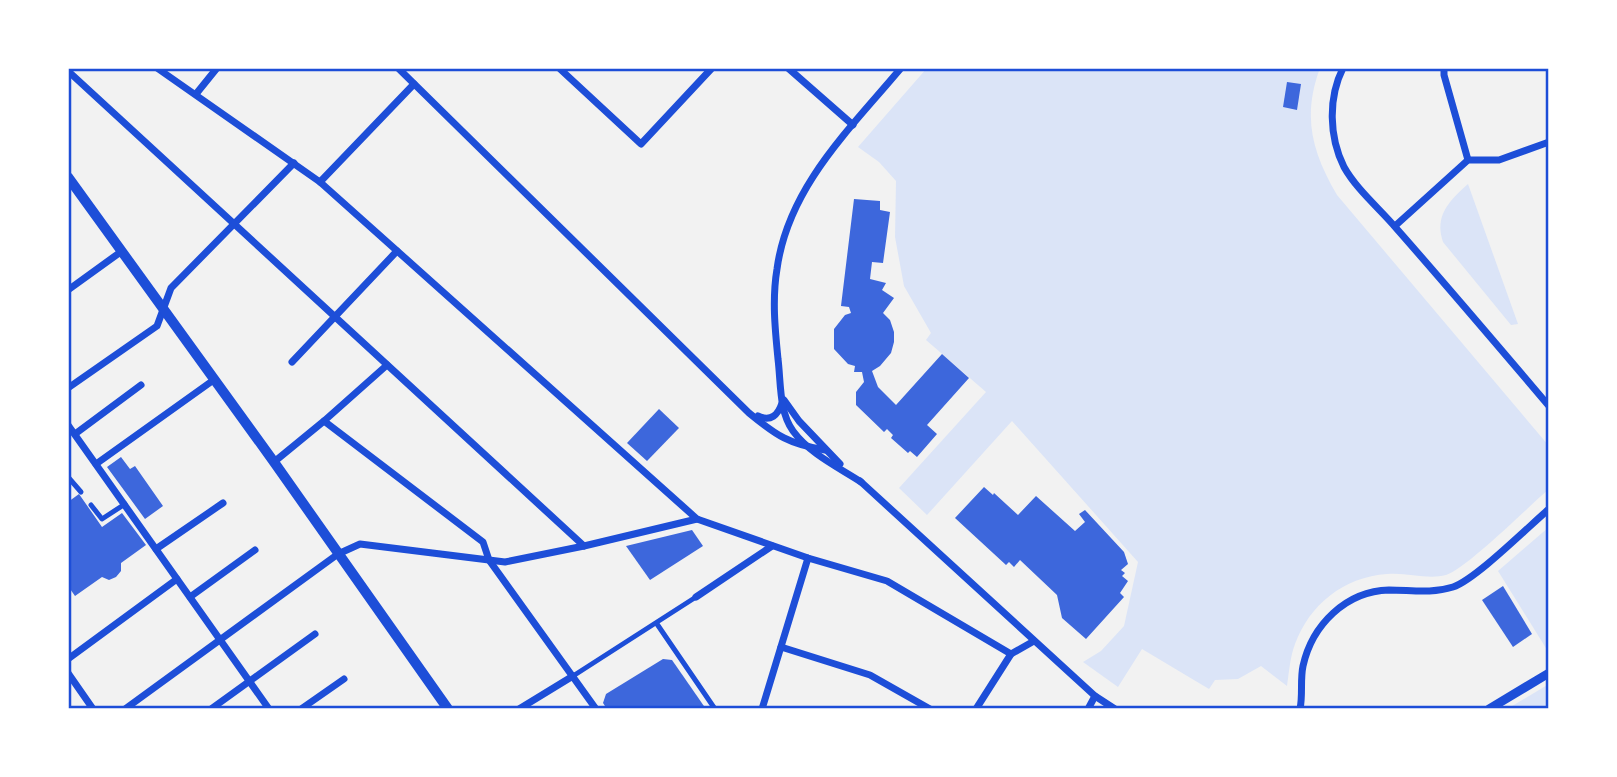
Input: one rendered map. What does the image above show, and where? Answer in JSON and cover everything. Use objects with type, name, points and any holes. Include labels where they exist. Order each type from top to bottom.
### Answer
[{"type":"main road","points":[[68,177],[72,191],[122,251],[163,307],[448,709]]},
{"type":"street","points":[[157,68],[320,182],[697,519],[808,558],[887,581],[1012,654]]},
{"type":"street","points":[[196,94],[217,68]]},
{"type":"street","points":[[398,68],[749,413],[794,445],[825,450]]},
{"type":"street","points":[[559,68],[640,144],[712,68]]},
{"type":"street","points":[[788,68],[853,125]]},
{"type":"street","points":[[861,482],[808,447],[791,429],[784,414],[774,318],[777,269],[786,230],[800,196],[815,172],[901,68]]},
{"type":"street","points":[[1343,68],[1337,82],[1332,126],[1344,166],[1363,193],[1395,226],[1549,406]]},
{"type":"street","points":[[1444,68],[1468,160]]},
{"type":"street","points":[[68,69],[233,225],[584,547]]},
{"type":"street","points":[[320,182],[414,84]]},
{"type":"street","points":[[1395,226],[1468,160],[1499,160],[1549,142]]},
{"type":"street","points":[[68,388],[157,326],[171,288],[294,163]]},
{"type":"street","points":[[68,289],[122,251]]},
{"type":"street","points":[[292,362],[397,251]]},
{"type":"street","points":[[274,462],[387,365]]},
{"type":"street","points":[[96,464],[215,379]]},
{"type":"street","points":[[75,434],[141,385]]},
{"type":"street","points":[[749,413],[765,419],[772,418],[780,410],[783,398]]},
{"type":"street","points":[[783,398],[825,450],[1094,696],[1115,709]]},
{"type":"street","points":[[324,421],[483,542],[489,560],[596,709]]},
{"type":"street","points":[[68,425],[269,709]]},
{"type":"street","points":[[68,477],[82,492]]},
{"type":"street","points":[[156,549],[223,503]]},
{"type":"street","points":[[91,505],[102,519],[125,504]]},
{"type":"street","points":[[1300,709],[1302,670],[1306,653],[1313,636],[1332,612],[1360,596],[1386,590],[1432,592],[1456,586],[1549,509]]},
{"type":"street","points":[[125,709],[338,554],[360,544],[505,562],[584,547],[697,519]]},
{"type":"street","points":[[519,709],[657,624],[772,546]]},
{"type":"street","points":[[190,597],[255,550]]},
{"type":"street","points":[[762,709],[808,558]]},
{"type":"street","points":[[68,659],[177,579]]},
{"type":"street","points":[[657,624],[715,709]]},
{"type":"street","points":[[211,709],[315,634]]},
{"type":"street","points":[[976,709],[1012,654],[1034,641]]},
{"type":"street","points":[[782,647],[870,675],[930,709]]},
{"type":"street","points":[[68,673],[93,709]]},
{"type":"street","points":[[1489,709],[1549,673]]},
{"type":"street","points":[[301,709],[344,679]]},
{"type":"street","points":[[1088,709],[1094,696]]},
{"type":"shaded area","points":[[927,68],[1320,68],[1312,102],[1312,134],[1328,179],[1337,195],[1549,446],[1549,489],[1482,550],[1446,575],[1371,576],[1330,595],[1301,630],[1292,654],[1287,686],[1261,666],[1238,679],[1215,680],[1209,689],[1142,649],[1118,687],[1083,662],[1101,651],[1124,626],[1138,562],[1012,421],[927,515],[899,488],[986,392],[926,340],[931,333],[904,286],[895,237],[896,181],[879,162],[858,147]]},
{"type":"shaded area","points":[[1468,184],[1518,324],[1511,325],[1443,242],[1440,224],[1445,210]]},
{"type":"shaded area","points":[[1549,527],[1549,653],[1498,571]]},
{"type":"shaded area","points":[[1549,684],[1549,709],[1507,709]]},
{"type":"building","points":[[1287,82],[1301,84],[1297,110],[1283,107]]},
{"type":"building","points":[[854,199],[880,201],[880,210],[890,212],[883,263],[872,262],[870,279],[886,283],[882,290],[894,298],[883,313],[890,320],[894,332],[891,353],[872,371],[878,387],[896,405],[942,354],[969,378],[927,425],[937,434],[917,457],[910,451],[908,453],[891,438],[893,435],[887,429],[884,432],[856,405],[856,392],[864,382],[862,372],[854,372],[855,366],[848,364],[834,349],[834,329],[845,315],[851,313],[849,307],[841,306]]},
{"type":"building","points":[[659,409],[679,428],[647,461],[627,443]]},
{"type":"building","points":[[121,457],[130,469],[135,466],[163,506],[145,519],[107,467]]},
{"type":"building","points":[[984,487],[1018,515],[1036,496],[1075,531],[1085,522],[1079,514],[1085,510],[1124,552],[1128,564],[1121,570],[1125,573],[1122,576],[1128,581],[1120,593],[1124,597],[1086,639],[1062,618],[1057,595],[1020,560],[1014,567],[1009,562],[1006,565],[955,518]]},
{"type":"building","points":[[79,494],[102,527],[122,513],[146,545],[121,563],[121,571],[116,577],[109,580],[102,577],[75,596],[68,586],[68,551],[71,548],[68,544],[68,502]]},
{"type":"building","points":[[692,530],[703,546],[650,580],[626,546]]},
{"type":"building","points":[[1503,586],[1532,634],[1513,647],[1482,600]]},
{"type":"building","points":[[663,659],[672,660],[706,709],[607,709],[603,703],[606,694]]}]
